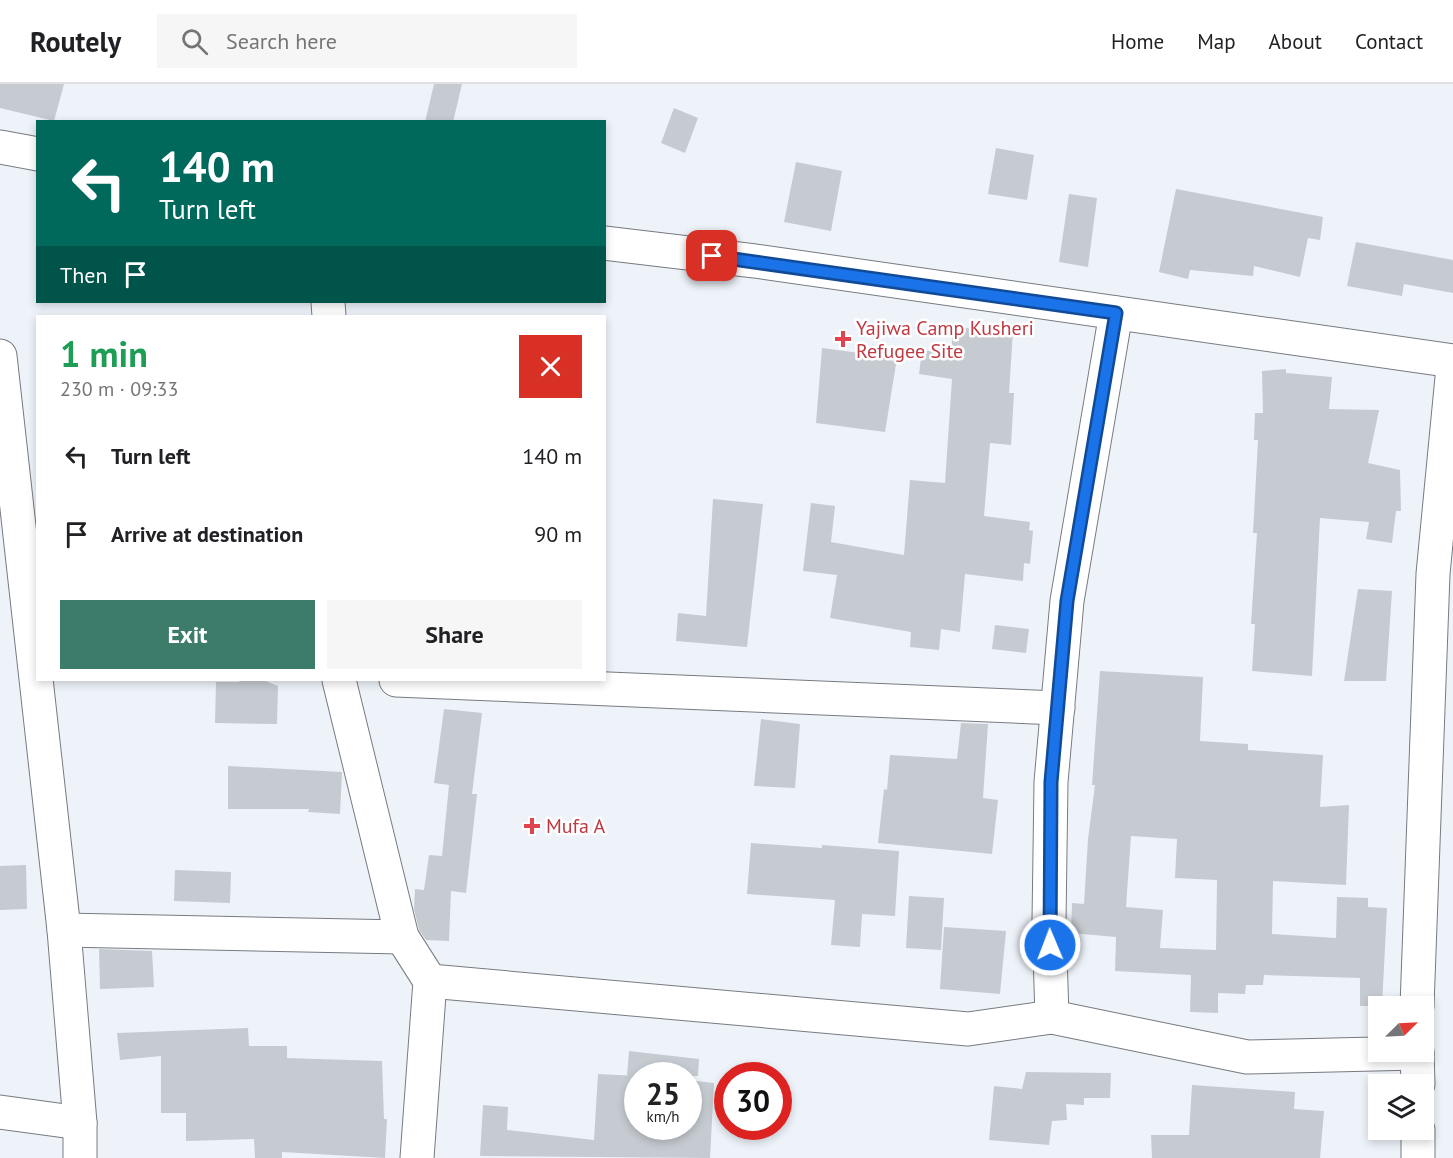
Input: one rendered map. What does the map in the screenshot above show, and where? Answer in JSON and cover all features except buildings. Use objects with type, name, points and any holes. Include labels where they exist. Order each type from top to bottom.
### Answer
[{"type":"street","points":[[0,147],[36,154]]},
{"type":"street","points":[[606,243],[755,261],[1453,361]]},
{"type":"street","points":[[1052,1017],[1049,921],[1051,782],[1067,601],[1116,313]]},
{"type":"street","points":[[0,356],[36,679]]},
{"type":"street","points":[[1418,996],[1440,734],[1433,574],[1453,367]]},
{"type":"street","points":[[36,681],[64,930],[80,1123],[80,1158]]},
{"type":"street","points":[[339,681],[402,938],[430,981],[417,1158]]},
{"type":"street","points":[[420,681],[1058,708]]},
{"type":"street","points":[[64,930],[402,938]]},
{"type":"street","points":[[430,981],[968,1029],[1052,1017],[1246,1057],[1417,1063]]},
{"type":"street","points":[[0,1112],[80,1123]]},
{"type":"street","points":[[1418,1140],[1418,1158]]},
{"type":"place","name":"Yajiwa Camp Kusheri Refugee Site","points":[[843,339]]},
{"type":"place","name":"Mufa A","points":[[532,826]]},
{"type":"route","points":[[712,256],[1116,313],[1067,601],[1051,782],[1050,945]]}]
